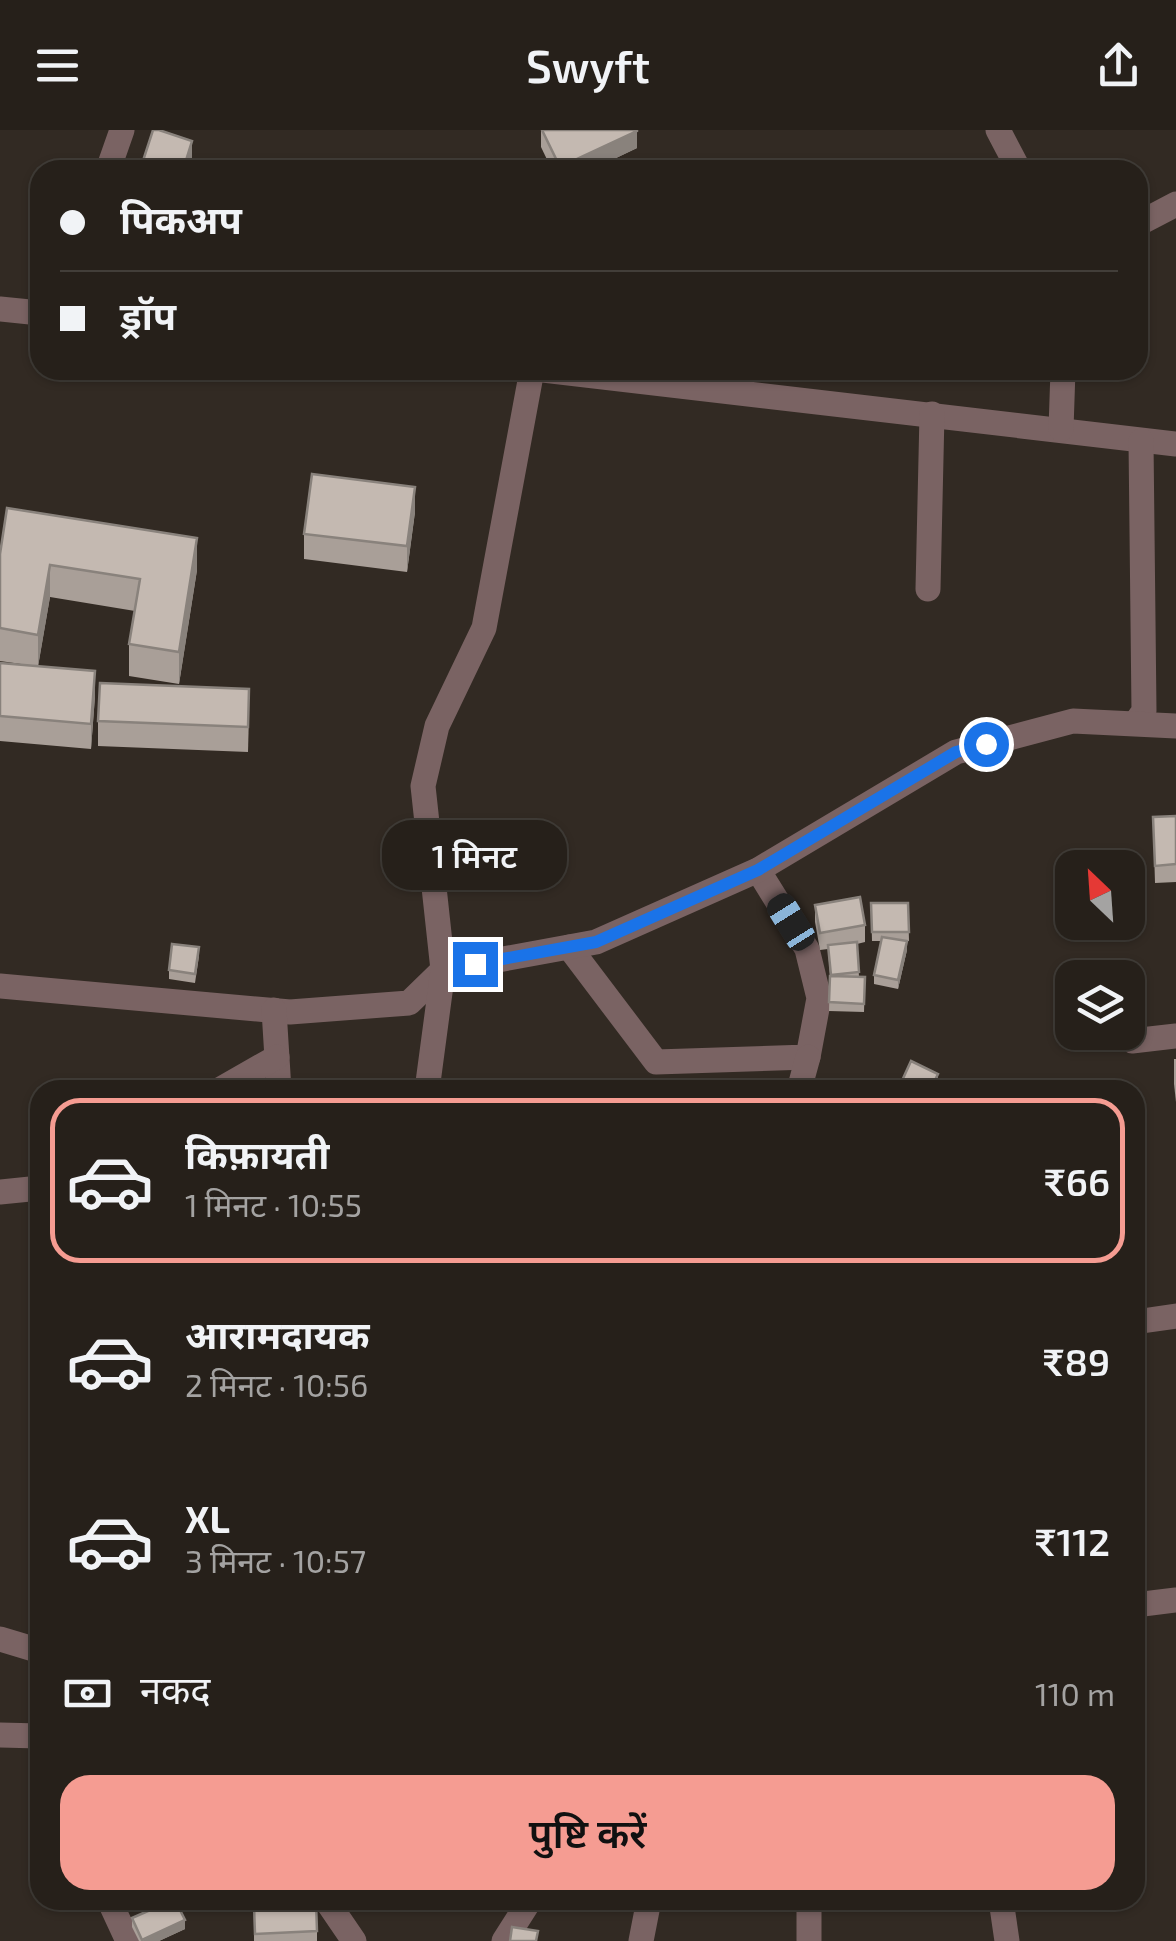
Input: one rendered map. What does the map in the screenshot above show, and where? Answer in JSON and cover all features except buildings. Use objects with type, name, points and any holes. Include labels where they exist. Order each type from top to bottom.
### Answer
[{"type":"street","points":[[112,160],[122,130]]},
{"type":"street","points":[[998,130],[1014,160]]},
{"type":"street","points":[[1148,219],[1176,204]]},
{"type":"street","points":[[0,308],[30,312]]},
{"type":"street","points":[[428,1080],[443,970],[424,786],[437,726],[484,628],[530,380]]},
{"type":"street","points":[[631,380],[1176,444]]},
{"type":"street","points":[[1061,428],[1063,380]]},
{"type":"street","points":[[928,589],[932,414]]},
{"type":"street","points":[[1137,722],[1144,711],[1142,440]]},
{"type":"street","points":[[0,986],[274,1010],[409,1002],[443,970],[596,942],[758,870],[956,752],[1074,721],[1176,726]]},
{"type":"street","points":[[758,870],[807,949],[818,998],[802,1080]]},
{"type":"street","points":[[569,947],[656,1062],[808,1056]]},
{"type":"street","points":[[274,1010],[278,1080]]},
{"type":"street","points":[[1145,1040],[1176,1036]]},
{"type":"street","points":[[237,1080],[277,1057]]},
{"type":"street","points":[[0,1192],[30,1189]]},
{"type":"street","points":[[1145,1321],[1176,1316]]},
{"type":"street","points":[[1145,1604],[1176,1600]]},
{"type":"street","points":[[0,1638],[30,1647]]},
{"type":"street","points":[[0,1735],[30,1736]]},
{"type":"street","points":[[113,1910],[128,1941]]},
{"type":"street","points":[[333,1910],[354,1941]]},
{"type":"street","points":[[504,1941],[524,1910]]},
{"type":"street","points":[[641,1941],[646,1910]]},
{"type":"street","points":[[809,1910],[809,1941]]},
{"type":"street","points":[[1002,1910],[1007,1941]]},
{"type":"route","points":[[475,964],[596,942],[758,870],[854,808],[956,752],[986,744]]}]
